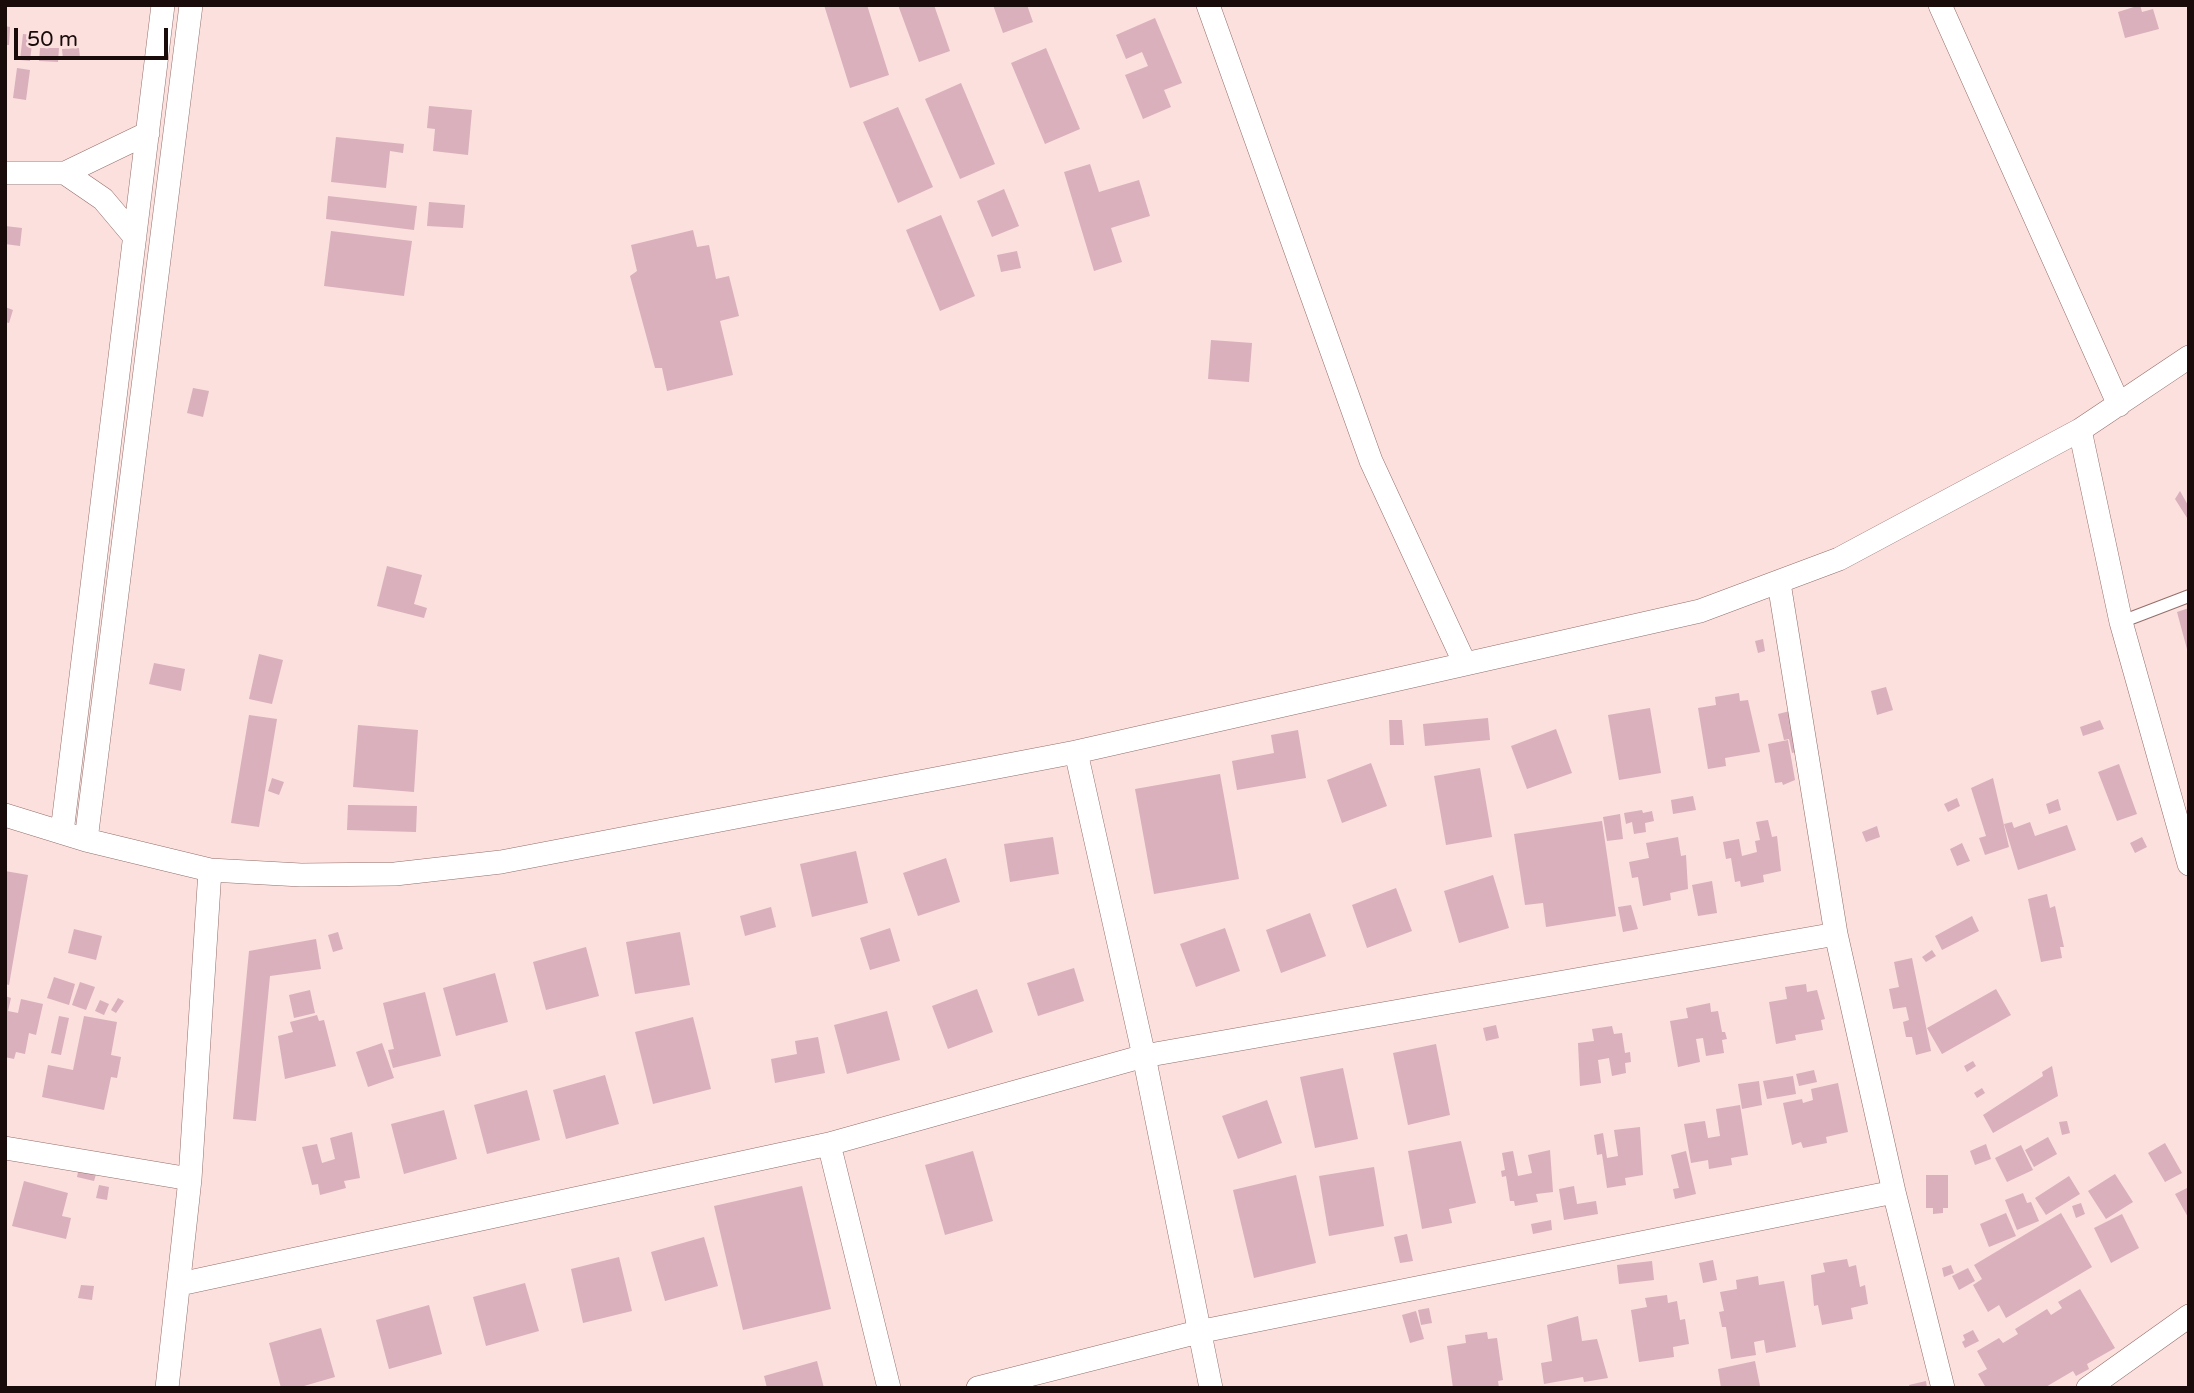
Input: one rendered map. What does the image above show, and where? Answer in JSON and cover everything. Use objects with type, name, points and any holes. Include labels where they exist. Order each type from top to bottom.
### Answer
[{"type":"street","points":[[62,832],[163,5]]},
{"type":"street","points":[[86,840],[191,5]]},
{"type":"street","points":[[1208,5],[1371,461],[1465,664]]},
{"type":"street","points":[[1940,5],[2119,405]]},
{"type":"street","points":[[5,173],[65,173],[148,133]]},
{"type":"street","points":[[65,173],[103,199],[135,237]]},
{"type":"street","points":[[5,815],[86,840],[210,870],[301,875],[395,874],[501,862],[1076,752],[1700,611],[1779,583],[1839,559],[2080,429],[2189,357]]},
{"type":"street","points":[[2080,429],[2121,622],[2189,864]]},
{"type":"street","points":[[1779,583],[1836,934],[1894,1192],[1944,1388]]},
{"type":"street","points":[[1076,752],[1144,1056],[1211,1388]]},
{"type":"street","points":[[167,1388],[190,1179],[210,870]]},
{"type":"street","points":[[180,1284],[829,1144],[1144,1056],[1836,934]]},
{"type":"street","points":[[829,1144],[889,1388]]},
{"type":"street","points":[[5,1148],[190,1179]]},
{"type":"street","points":[[978,1388],[1198,1332],[1894,1192]]},
{"type":"street","points":[[2088,1388],[2189,1315]]},
{"type":"lane","points":[[2121,622],[2189,596]]},
{"type":"building","points":[[824,5],[867,5],[889,75],[850,88]]},
{"type":"building","points":[[898,5],[934,5],[950,51],[919,62]]},
{"type":"building","points":[[993,5],[1027,5],[1033,22],[1003,33]]},
{"type":"building","points":[[2140,5],[2142,12],[2153,9],[2159,29],[2125,38],[2118,12]]},
{"type":"building","points":[[1155,18],[1182,83],[1164,90],[1171,107],[1143,119],[1125,75],[1148,66],[1142,52],[1126,59],[1116,35]]},
{"type":"building","points":[[5,26],[10,27],[9,45],[5,45]]},
{"type":"building","points":[[23,34],[33,35],[30,61],[20,60]]},
{"type":"building","points":[[40,48],[59,48],[58,62],[39,61]]},
{"type":"building","points":[[79,48],[80,58],[63,60],[62,49]]},
{"type":"building","points":[[1046,48],[1080,129],[1045,144],[1011,63]]},
{"type":"building","points":[[17,68],[30,70],[26,100],[13,98]]},
{"type":"building","points":[[961,83],[995,164],[960,179],[925,99]]},
{"type":"building","points":[[429,106],[472,110],[468,155],[433,151],[435,129],[427,128]]},
{"type":"building","points":[[898,107],[933,187],[898,203],[863,122]]},
{"type":"building","points":[[336,137],[404,144],[403,153],[390,151],[386,188],[331,182]]},
{"type":"building","points":[[1090,164],[1099,192],[1139,180],[1150,216],[1111,228],[1122,262],[1094,271],[1064,172]]},
{"type":"building","points":[[1004,189],[1019,226],[992,237],[977,201]]},
{"type":"building","points":[[328,196],[417,206],[414,230],[326,219]]},
{"type":"building","points":[[429,202],[465,205],[463,228],[427,226]]},
{"type":"building","points":[[941,215],[975,296],[940,311],[906,230]]},
{"type":"building","points":[[5,226],[22,228],[20,246],[5,244]]},
{"type":"building","points":[[693,230],[697,247],[709,245],[716,279],[729,276],[739,316],[720,321],[733,375],[667,391],[662,368],[655,368],[630,276],[637,271],[631,245]]},
{"type":"building","points":[[331,231],[412,241],[404,296],[324,286]]},
{"type":"building","points":[[1017,251],[1021,268],[1001,272],[997,255]]},
{"type":"building","points":[[5,307],[13,310],[9,323],[5,322]]},
{"type":"building","points":[[1211,340],[1252,343],[1249,382],[1208,379]]},
{"type":"building","points":[[193,388],[209,391],[203,417],[187,413]]},
{"type":"building","points":[[2180,491],[2189,507],[2189,521],[2175,499]]},
{"type":"building","points":[[387,566],[422,575],[414,604],[427,608],[424,618],[377,606]]},
{"type":"building","points":[[2189,608],[2189,653],[2188,653],[2177,612]]},
{"type":"building","points":[[1763,639],[1765,651],[1758,653],[1755,641]]},
{"type":"building","points":[[259,654],[283,660],[272,704],[249,699]]},
{"type":"building","points":[[154,663],[185,669],[181,691],[149,684]]},
{"type":"building","points":[[1886,687],[1893,710],[1877,715],[1871,691]]},
{"type":"building","points":[[1739,693],[1740,701],[1748,700],[1760,752],[1725,758],[1726,766],[1708,769],[1698,708],[1716,705],[1715,697]]},
{"type":"building","points":[[1650,708],[1661,773],[1619,780],[1608,715]]},
{"type":"building","points":[[1790,711],[1800,751],[1792,753],[1789,739],[1784,740],[1778,714]]},
{"type":"building","points":[[249,715],[277,719],[259,827],[231,823]]},
{"type":"building","points":[[1488,718],[1490,740],[1425,746],[1423,724]]},
{"type":"building","points":[[1389,720],[1402,720],[1404,745],[1390,745]]},
{"type":"building","points":[[2100,720],[2104,729],[2083,736],[2080,727]]},
{"type":"building","points":[[358,725],[418,730],[414,792],[353,787]]},
{"type":"building","points":[[1556,729],[1572,773],[1527,789],[1511,746]]},
{"type":"building","points":[[1298,730],[1306,778],[1237,790],[1232,761],[1274,753],[1271,735]]},
{"type":"building","points":[[1788,740],[1795,780],[1783,785],[1782,782],[1775,783],[1768,744]]},
{"type":"building","points":[[1371,763],[1387,806],[1342,823],[1327,780]]},
{"type":"building","points":[[2119,764],[2137,814],[2117,821],[2098,772]]},
{"type":"building","points":[[1480,768],[1492,837],[1446,845],[1434,776]]},
{"type":"building","points":[[1220,774],[1239,879],[1154,894],[1135,789]]},
{"type":"building","points":[[272,778],[284,782],[279,795],[268,791]]},
{"type":"building","points":[[1993,778],[2009,847],[1985,855],[1979,838],[1986,836],[1971,788]]},
{"type":"building","points":[[1693,796],[1696,810],[1673,814],[1671,800]]},
{"type":"building","points":[[1957,798],[1960,806],[1948,812],[1944,804]]},
{"type":"building","points":[[2058,799],[2061,810],[2049,814],[2046,804]]},
{"type":"building","points":[[348,805],[417,806],[416,832],[347,830]]},
{"type":"building","points":[[1642,810],[1643,813],[1652,811],[1654,821],[1645,823],[1646,832],[1634,834],[1632,822],[1626,824],[1624,813]]},
{"type":"building","points":[[1620,814],[1623,839],[1607,841],[1603,817]]},
{"type":"building","points":[[1768,820],[1772,837],[1777,836],[1781,871],[1763,875],[1764,882],[1741,887],[1740,881],[1735,882],[1731,858],[1726,859],[1723,842],[1739,839],[1742,856],[1757,852],[1755,841],[1760,840],[1756,822]]},
{"type":"building","points":[[1602,821],[1616,916],[1546,927],[1543,903],[1525,905],[1514,834]]},
{"type":"building","points":[[2012,822],[2014,828],[2030,822],[2035,836],[2067,825],[2076,850],[2018,870],[2004,824]]},
{"type":"building","points":[[1877,826],[1880,837],[1866,842],[1862,832]]},
{"type":"building","points":[[1053,837],[1059,874],[1010,882],[1004,844]]},
{"type":"building","points":[[1678,837],[1681,856],[1686,855],[1688,889],[1670,893],[1671,900],[1643,906],[1638,877],[1632,878],[1629,862],[1649,858],[1646,843]]},
{"type":"building","points":[[2142,837],[2147,847],[2135,853],[2130,843]]},
{"type":"building","points":[[1962,843],[1970,861],[1957,866],[1950,849]]},
{"type":"building","points":[[856,851],[868,903],[812,917],[800,864]]},
{"type":"building","points":[[946,858],[960,902],[918,916],[903,873]]},
{"type":"building","points":[[5,871],[28,875],[9,985],[5,984]]},
{"type":"building","points":[[1493,875],[1509,928],[1459,943],[1444,891]]},
{"type":"building","points":[[1712,881],[1717,913],[1698,916],[1692,885]]},
{"type":"building","points":[[1396,888],[1412,931],[1367,948],[1352,905]]},
{"type":"building","points":[[2047,894],[2050,908],[2055,906],[2064,947],[2060,947],[2062,958],[2041,962],[2028,899]]},
{"type":"building","points":[[1631,905],[1638,929],[1623,932],[1618,907]]},
{"type":"building","points":[[771,907],[776,927],[745,936],[740,916]]},
{"type":"building","points":[[1310,913],[1326,956],[1281,973],[1266,930]]},
{"type":"building","points":[[1972,916],[1979,931],[1942,950],[1935,936]]},
{"type":"building","points":[[890,928],[900,961],[870,970],[860,938]]},
{"type":"building","points":[[1225,928],[1240,971],[1196,987],[1180,944]]},
{"type":"building","points":[[74,929],[102,936],[96,960],[68,953]]},
{"type":"building","points":[[338,932],[343,949],[333,952],[328,935]]},
{"type":"building","points":[[680,932],[690,985],[635,994],[626,942]]},
{"type":"building","points":[[316,939],[321,969],[270,976],[256,1121],[233,1119],[249,951]]},
{"type":"building","points":[[586,947],[599,996],[546,1010],[533,962]]},
{"type":"building","points":[[1932,950],[1936,956],[1926,962],[1922,957]]},
{"type":"building","points":[[1912,958],[1931,1051],[1916,1055],[1912,1037],[1906,1037],[1903,1022],[1909,1020],[1906,1007],[1893,1009],[1889,989],[1899,987],[1894,962]]},
{"type":"building","points":[[1074,968],[1084,1001],[1038,1016],[1027,983]]},
{"type":"building","points":[[495,973],[508,1022],[456,1036],[443,988]]},
{"type":"building","points":[[54,977],[75,984],[69,1005],[47,998]]},
{"type":"building","points":[[80,982],[95,987],[86,1010],[72,1005]]},
{"type":"building","points":[[1806,984],[1807,992],[1817,990],[1825,1019],[1821,1020],[1823,1030],[1795,1035],[1796,1040],[1776,1044],[1769,1002],[1787,999],[1785,987]]},
{"type":"building","points":[[977,989],[993,1032],[948,1049],[932,1006]]},
{"type":"building","points":[[1996,989],[2011,1015],[1942,1054],[1927,1028]]},
{"type":"building","points":[[310,990],[315,1013],[294,1018],[289,995]]},
{"type":"building","points":[[425,992],[441,1056],[393,1068],[388,1050],[394,1049],[383,1003]]},
{"type":"building","points":[[5,996],[11,998],[8,1011],[18,1013],[21,999],[43,1004],[36,1035],[29,1033],[25,1054],[16,1052],[14,1059],[5,1057]]},
{"type":"building","points":[[118,998],[124,1001],[116,1013],[111,1010]]},
{"type":"building","points":[[100,1000],[109,1004],[104,1015],[95,1011]]},
{"type":"building","points":[[1710,1003],[1711,1012],[1718,1011],[1722,1032],[1725,1032],[1727,1039],[1722,1040],[1724,1053],[1706,1056],[1703,1038],[1696,1039],[1700,1062],[1678,1067],[1670,1021],[1688,1018],[1686,1008]]},
{"type":"building","points":[[887,1011],[900,1060],[847,1074],[834,1025]]},
{"type":"building","points":[[317,1015],[319,1021],[324,1020],[336,1066],[285,1079],[278,1036],[293,1032],[290,1022]]},
{"type":"building","points":[[59,1016],[69,1018],[61,1055],[51,1053]]},
{"type":"building","points":[[84,1016],[117,1022],[111,1055],[121,1057],[117,1078],[111,1077],[104,1110],[42,1097],[48,1065],[73,1070]]},
{"type":"building","points":[[693,1017],[711,1089],[653,1104],[635,1032]]},
{"type":"building","points":[[1496,1025],[1499,1038],[1486,1041],[1483,1028]]},
{"type":"building","points":[[1612,1026],[1614,1034],[1622,1033],[1625,1053],[1630,1052],[1631,1062],[1625,1063],[1626,1073],[1612,1076],[1609,1058],[1598,1060],[1601,1083],[1580,1086],[1578,1043],[1594,1041],[1592,1029]]},
{"type":"building","points":[[818,1037],[825,1073],[775,1083],[771,1059],[797,1054],[795,1041]]},
{"type":"building","points":[[382,1043],[394,1078],[368,1087],[356,1052]]},
{"type":"building","points":[[1436,1044],[1450,1115],[1408,1125],[1393,1053]]},
{"type":"building","points":[[1973,1061],[1976,1066],[1967,1072],[1964,1066]]},
{"type":"building","points":[[2052,1066],[2058,1096],[1993,1133],[1983,1115],[2043,1076],[2042,1072]]},
{"type":"building","points":[[1343,1068],[1358,1139],[1315,1148],[1300,1077]]},
{"type":"building","points":[[1814,1070],[1817,1082],[1799,1086],[1796,1074]]},
{"type":"building","points":[[605,1075],[619,1124],[566,1139],[553,1090]]},
{"type":"building","points":[[1793,1076],[1796,1094],[1767,1099],[1763,1081]]},
{"type":"building","points":[[1759,1081],[1762,1105],[1742,1109],[1738,1084]]},
{"type":"building","points":[[1838,1083],[1848,1132],[1826,1137],[1827,1143],[1803,1148],[1801,1142],[1792,1145],[1783,1103],[1813,1100],[1811,1089]]},
{"type":"building","points":[[1982,1088],[1985,1093],[1977,1098],[1974,1093]]},
{"type":"building","points":[[527,1090],[540,1140],[487,1154],[474,1105]]},
{"type":"building","points":[[1267,1100],[1282,1143],[1238,1159],[1222,1116]]},
{"type":"building","points":[[1740,1105],[1748,1155],[1731,1158],[1732,1165],[1709,1169],[1708,1160],[1691,1163],[1684,1124],[1705,1121],[1708,1138],[1720,1136],[1716,1109]]},
{"type":"building","points":[[444,1110],[457,1159],[404,1174],[391,1124]]},
{"type":"building","points":[[2067,1121],[2070,1133],[2062,1135],[2059,1122]]},
{"type":"building","points":[[1640,1127],[1643,1175],[1625,1178],[1626,1185],[1607,1188],[1602,1154],[1597,1155],[1594,1135],[1603,1133],[1607,1158],[1618,1156],[1614,1130]]},
{"type":"building","points":[[352,1132],[360,1178],[344,1181],[346,1188],[320,1195],[318,1184],[312,1185],[302,1147],[317,1144],[322,1163],[335,1159],[330,1138]]},
{"type":"building","points":[[2048,1137],[2057,1154],[2034,1167],[2025,1150]]},
{"type":"building","points":[[1461,1141],[1476,1203],[1449,1209],[1452,1223],[1422,1229],[1408,1151]]},
{"type":"building","points":[[2165,1143],[2182,1173],[2165,1182],[2148,1153]]},
{"type":"building","points":[[1986,1144],[1991,1159],[1975,1165],[1970,1151]]},
{"type":"building","points":[[2021,1145],[2033,1170],[2007,1182],[1995,1158]]},
{"type":"building","points":[[1550,1150],[1553,1192],[1536,1194],[1538,1202],[1515,1206],[1514,1201],[1510,1201],[1506,1176],[1502,1177],[1501,1171],[1505,1170],[1502,1153],[1513,1151],[1518,1176],[1532,1173],[1528,1155]]},
{"type":"building","points":[[973,1151],[993,1221],[945,1235],[925,1165]]},
{"type":"building","points":[[1686,1151],[1696,1194],[1675,1199],[1673,1189],[1679,1188],[1671,1155]]},
{"type":"building","points":[[79,1167],[97,1171],[94,1181],[77,1177]]},
{"type":"building","points":[[1374,1167],[1384,1226],[1329,1236],[1319,1176]]},
{"type":"building","points":[[2115,1174],[2133,1202],[2106,1219],[2088,1191]]},
{"type":"building","points":[[1296,1175],[1316,1263],[1254,1278],[1233,1190]]},
{"type":"building","points":[[1926,1175],[1948,1175],[1948,1208],[1943,1208],[1943,1213],[1933,1214],[1933,1208],[1926,1208]]},
{"type":"building","points":[[2069,1176],[2080,1194],[2046,1215],[2035,1198]]},
{"type":"building","points":[[24,1181],[68,1193],[62,1216],[71,1218],[66,1239],[12,1226]]},
{"type":"building","points":[[99,1185],[109,1187],[107,1200],[96,1198]]},
{"type":"building","points":[[802,1186],[831,1309],[743,1330],[714,1206]]},
{"type":"building","points":[[1574,1186],[1577,1204],[1596,1201],[1598,1214],[1564,1220],[1559,1189]]},
{"type":"building","points":[[2189,1187],[2189,1219],[2175,1194]]},
{"type":"building","points":[[2023,1193],[2027,1203],[2031,1202],[2039,1221],[2017,1230],[2005,1200]]},
{"type":"building","points":[[2081,1203],[2085,1214],[2076,1218],[2072,1206]]},
{"type":"building","points":[[2006,1213],[2016,1236],[1989,1247],[1980,1224]]},
{"type":"building","points":[[2061,1213],[2092,1267],[2006,1318],[1999,1305],[1988,1312],[1973,1285],[1982,1279],[1974,1265]]},
{"type":"building","points":[[2122,1214],[2139,1248],[2111,1263],[2094,1228]]},
{"type":"building","points":[[1551,1220],[1552,1230],[1533,1234],[1531,1224]]},
{"type":"building","points":[[1407,1234],[1413,1261],[1400,1263],[1394,1237]]},
{"type":"building","points":[[704,1237],[718,1286],[665,1301],[651,1252]]},
{"type":"building","points":[[619,1257],[632,1311],[583,1323],[571,1269]]},
{"type":"building","points":[[1847,1259],[1849,1267],[1856,1265],[1860,1287],[1865,1285],[1868,1304],[1851,1308],[1853,1319],[1822,1325],[1818,1305],[1814,1306],[1811,1275],[1825,1272],[1823,1263]]},
{"type":"building","points":[[1713,1260],[1717,1280],[1703,1283],[1699,1263]]},
{"type":"building","points":[[1652,1261],[1654,1280],[1619,1284],[1617,1265]]},
{"type":"building","points":[[1951,1265],[1954,1273],[1944,1277],[1942,1268]]},
{"type":"building","points":[[1968,1268],[1975,1281],[1959,1290],[1952,1276]]},
{"type":"building","points":[[1758,1276],[1759,1285],[1784,1281],[1796,1347],[1766,1353],[1764,1340],[1754,1342],[1756,1355],[1731,1359],[1726,1327],[1722,1327],[1719,1312],[1724,1311],[1720,1292],[1737,1289],[1736,1280]]},
{"type":"building","points":[[525,1283],[539,1331],[486,1346],[473,1297]]},
{"type":"building","points":[[81,1285],[94,1286],[92,1300],[78,1298]]},
{"type":"building","points":[[2080,1289],[2115,1348],[2087,1364],[2089,1369],[2076,1376],[2073,1371],[2044,1388],[1986,1388],[1978,1374],[1987,1369],[1977,1351],[1999,1338],[2003,1343],[2018,1334],[2015,1329],[2047,1309],[2051,1315],[2062,1308],[2058,1302]]},
{"type":"building","points":[[1667,1295],[1668,1303],[1677,1301],[1680,1320],[1685,1319],[1689,1344],[1673,1347],[1674,1357],[1639,1362],[1631,1310],[1647,1307],[1645,1298]]},
{"type":"building","points":[[429,1305],[442,1354],[389,1369],[376,1320]]},
{"type":"building","points":[[1429,1308],[1432,1323],[1421,1325],[1418,1310]]},
{"type":"building","points":[[1416,1311],[1424,1339],[1410,1343],[1402,1315]]},
{"type":"building","points":[[1578,1316],[1582,1341],[1597,1339],[1608,1378],[1584,1382],[1583,1377],[1544,1384],[1541,1363],[1552,1361],[1547,1325]]},
{"type":"building","points":[[321,1328],[335,1377],[297,1388],[281,1388],[269,1343]]},
{"type":"building","points":[[1973,1330],[1979,1341],[1965,1348],[1963,1335]]},
{"type":"building","points":[[1487,1332],[1488,1339],[1497,1338],[1503,1380],[1498,1381],[1499,1388],[1453,1388],[1447,1346],[1466,1343],[1465,1335]]},
{"type":"building","points":[[817,1361],[824,1388],[767,1388],[764,1376]]},
{"type":"building","points":[[1755,1361],[1760,1386],[1721,1388],[1718,1369]]},
{"type":"building","points":[[1926,1381],[1927,1388],[1910,1388],[1909,1385]]}]
